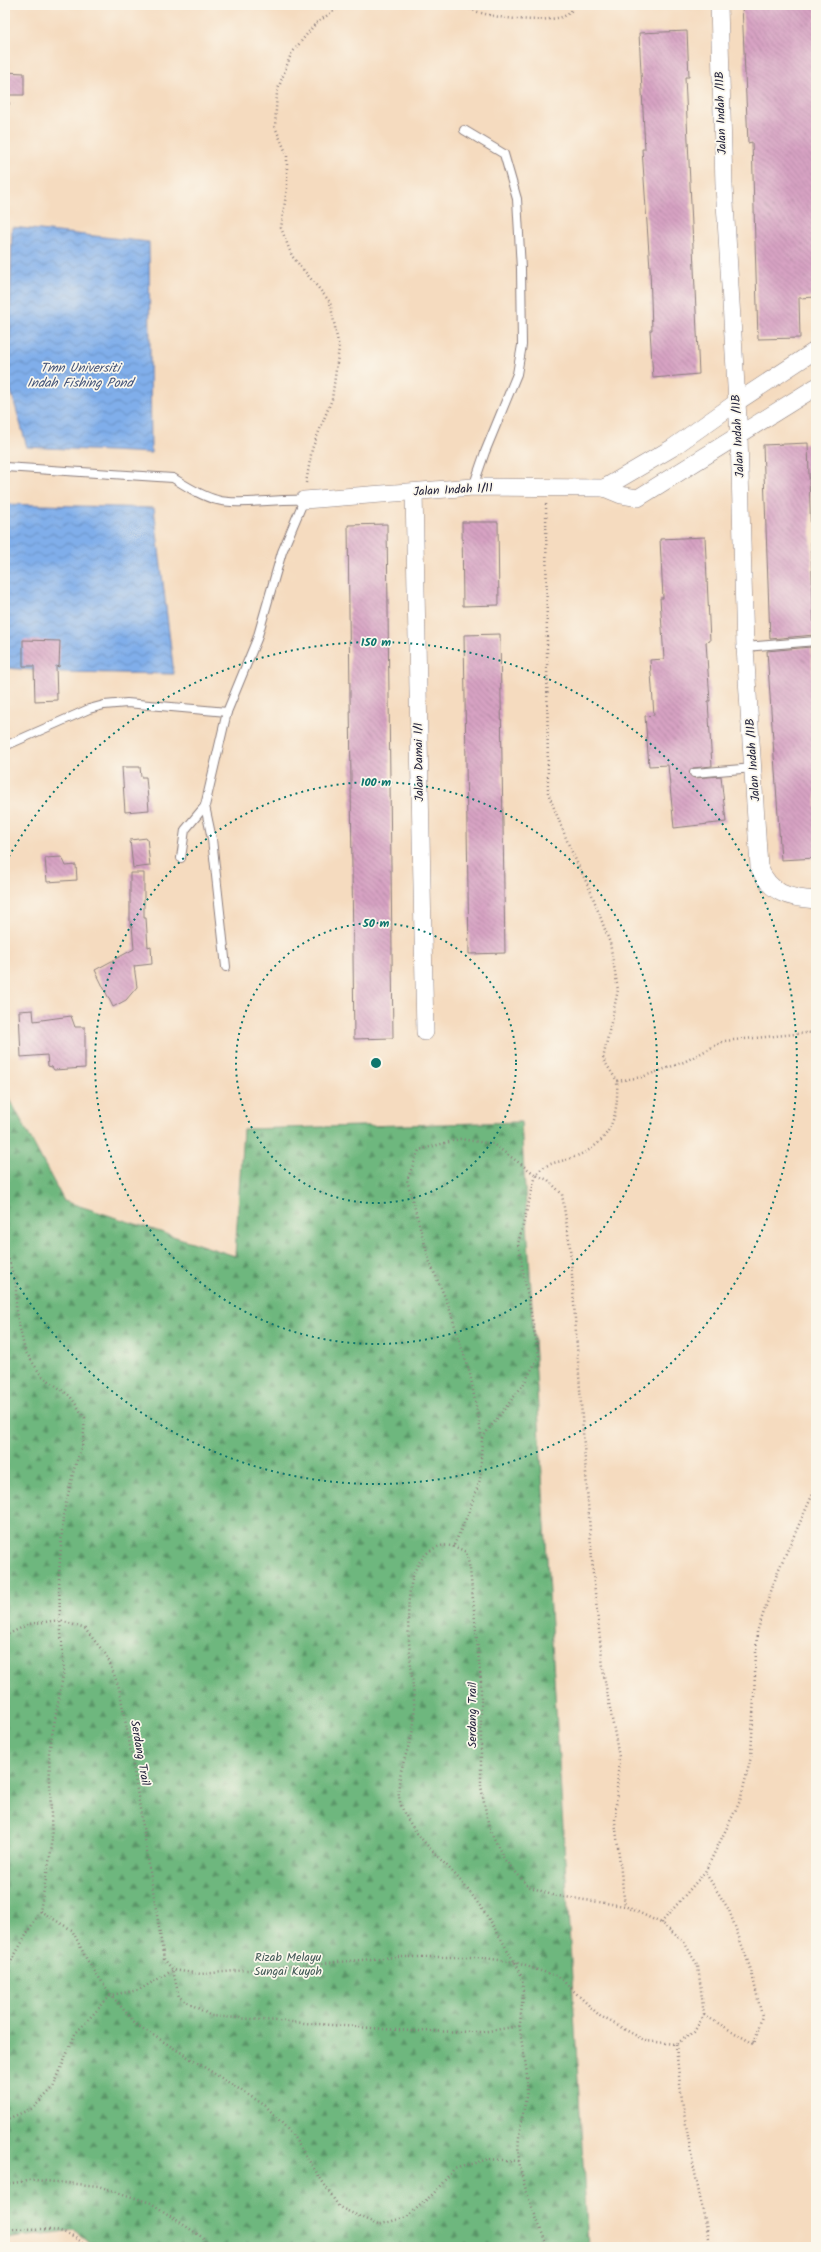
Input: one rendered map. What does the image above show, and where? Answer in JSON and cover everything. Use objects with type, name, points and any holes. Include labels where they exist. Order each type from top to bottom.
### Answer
[{"type":"street","name":"Jalan Indah /11B","points":[[719,5],[724,186],[739,436],[745,647],[754,768],[759,867],[764,879],[772,888],[797,899],[816,900]]},
{"type":"street","points":[[604,488],[672,448],[737,402],[816,350]]},
{"type":"street","name":"Jalan Indah 1/11","points":[[304,500],[473,487],[604,488],[621,495],[638,498],[816,387]]},
{"type":"street","name":"Jalan Damai 1/1","points":[[414,492],[425,1032]]},
{"type":"lane","points":[[464,130],[504,154],[517,199],[521,269],[522,345],[517,374],[485,452],[473,487]]},
{"type":"lane","points":[[5,467],[173,478],[189,488],[210,497],[230,502],[283,499],[304,500],[282,552],[257,639],[227,712],[205,806],[212,839],[226,967]]},
{"type":"lane","points":[[745,647],[816,641]]},
{"type":"lane","points":[[5,746],[89,709],[104,705],[127,703],[227,712]]},
{"type":"lane","points":[[694,773],[754,768]]},
{"type":"lane","points":[[181,858],[185,830],[205,806]]},
{"type":"path","points":[[304,500],[312,449],[332,400],[339,348],[330,302],[292,256],[281,228],[287,188],[287,156],[275,127],[277,92],[291,54],[316,23],[343,5]]},
{"type":"path","points":[[463,5],[487,15],[540,20],[564,17],[572,10],[573,5]]},
{"type":"path","points":[[5,104],[13,103]]},
{"type":"path","points":[[482,1438],[522,1385],[539,1356],[518,1244],[536,1175],[542,1167],[584,1154],[610,1130],[618,1103],[617,1081],[603,1059],[618,990],[610,943],[591,892],[570,848],[548,793],[546,487]]},
{"type":"path","points":[[617,1081],[642,1077],[684,1062],[724,1040],[816,1032]]},
{"type":"path","points":[[547,2247],[532,2210],[519,2161],[518,2132],[527,2088],[520,2026],[522,1998],[521,1976],[483,1909],[459,1879],[432,1852],[412,1827],[401,1804],[399,1788],[414,1723],[409,1632],[409,1596],[415,1571],[425,1554],[436,1546],[454,1545],[468,1514],[480,1480],[482,1438],[470,1374],[448,1304],[430,1263],[407,1180],[419,1150],[460,1139],[493,1144],[536,1175],[548,1180],[562,1194],[570,1246],[593,1574],[604,1676],[619,1757],[615,1821],[625,1906]]},
{"type":"path","points":[[5,1248],[16,1284],[16,1311],[25,1351],[41,1376],[70,1396],[85,1418],[84,1443],[74,1469],[63,1516],[59,1575],[60,1620],[64,1670],[49,1752],[52,1846],[40,1911],[5,1972]]},
{"type":"path","points":[[661,1923],[705,1872],[740,1801],[751,1757],[757,1632],[778,1571],[816,1487]]},
{"type":"path","name":"Serdang Trail","points":[[454,1545],[466,1552],[471,1575],[481,1682],[481,1786],[488,1828],[504,1859],[528,1886],[552,1895],[625,1906],[661,1923],[684,1942],[698,1966],[704,2014]]},
{"type":"path","name":"Serdang Trail","points":[[5,1636],[29,1624],[60,1620],[85,1629],[107,1656],[119,1688],[159,1918],[164,1959],[173,1970],[179,1997],[211,2016],[411,2031],[482,2032],[520,2026]]},
{"type":"path","points":[[5,2120],[33,2108],[53,2088],[75,2034],[111,1995],[139,1990],[173,1970],[201,1974],[394,1957],[477,1957],[514,1962],[559,1977],[600,2016],[646,2041],[676,2044],[694,2032],[704,2014],[754,2044],[762,2016],[751,1970],[730,1910],[705,1872]]},
{"type":"path","points":[[40,1911],[72,1930],[87,1960],[111,1995],[137,2025],[266,2106],[291,2133],[339,2207],[378,2225],[407,2217],[434,2193],[454,2169],[488,2159],[519,2161]]},
{"type":"path","points":[[676,2044],[678,2070],[692,2160],[711,2247]]},
{"type":"path","points":[[5,2184],[35,2180],[98,2186],[151,2203],[202,2237],[209,2247]]},
{"type":"path","points":[[5,2229],[49,2229],[70,2233],[89,2247]]},
{"type":"green space","name":"Rizab Melayu Sungai Kuyoh","points":[[5,1090],[64,1201],[235,1256],[243,1129],[521,1122],[588,2247],[95,2247],[74,2230],[5,2239]]},
{"type":"water","name":"Tmn Universiti Indah Fishing Pond","points":[[12,227],[149,242],[151,453],[27,447],[9,384]]},
{"type":"water","points":[[5,504],[154,508],[174,674],[60,672],[5,668]]},
{"type":"building","points":[[742,5],[816,5],[816,297],[799,298],[800,338],[758,339],[752,142],[748,143]]},
{"type":"building","points":[[687,31],[689,77],[685,77],[699,374],[653,378],[650,330],[652,330],[650,268],[642,149],[645,149],[639,33]]},
{"type":"building","points":[[5,72],[24,73],[24,95],[5,95]]},
{"type":"building","points":[[808,443],[814,635],[770,639],[763,445]]},
{"type":"building","points":[[462,522],[498,522],[499,605],[463,606]]},
{"type":"building","points":[[387,524],[393,1038],[354,1039],[348,525]]},
{"type":"building","points":[[705,537],[710,641],[706,642],[712,766],[693,768],[689,773],[694,778],[721,776],[726,822],[674,828],[668,765],[649,766],[645,716],[654,715],[650,660],[664,659],[660,598],[663,598],[660,539]]},
{"type":"building","points":[[500,634],[505,953],[469,954],[464,635]]},
{"type":"building","points":[[23,640],[60,641],[59,667],[56,666],[57,700],[35,701],[34,666],[23,666]]},
{"type":"building","points":[[811,647],[816,731],[816,858],[781,860],[767,651]]},
{"type":"building","points":[[122,767],[140,767],[141,777],[146,777],[149,810],[125,812]]},
{"type":"building","points":[[147,838],[150,866],[133,868],[130,840]]},
{"type":"building","points":[[62,857],[66,866],[76,865],[77,880],[47,882],[45,858]]},
{"type":"building","points":[[130,873],[144,873],[144,918],[146,918],[148,947],[151,946],[152,964],[134,966],[137,987],[126,1000],[113,1007],[95,970],[134,949],[132,926],[130,926]]},
{"type":"building","points":[[33,1010],[34,1021],[71,1016],[75,1027],[85,1027],[85,1068],[54,1070],[52,1067],[48,1066],[47,1055],[21,1057],[19,1011]]}]
